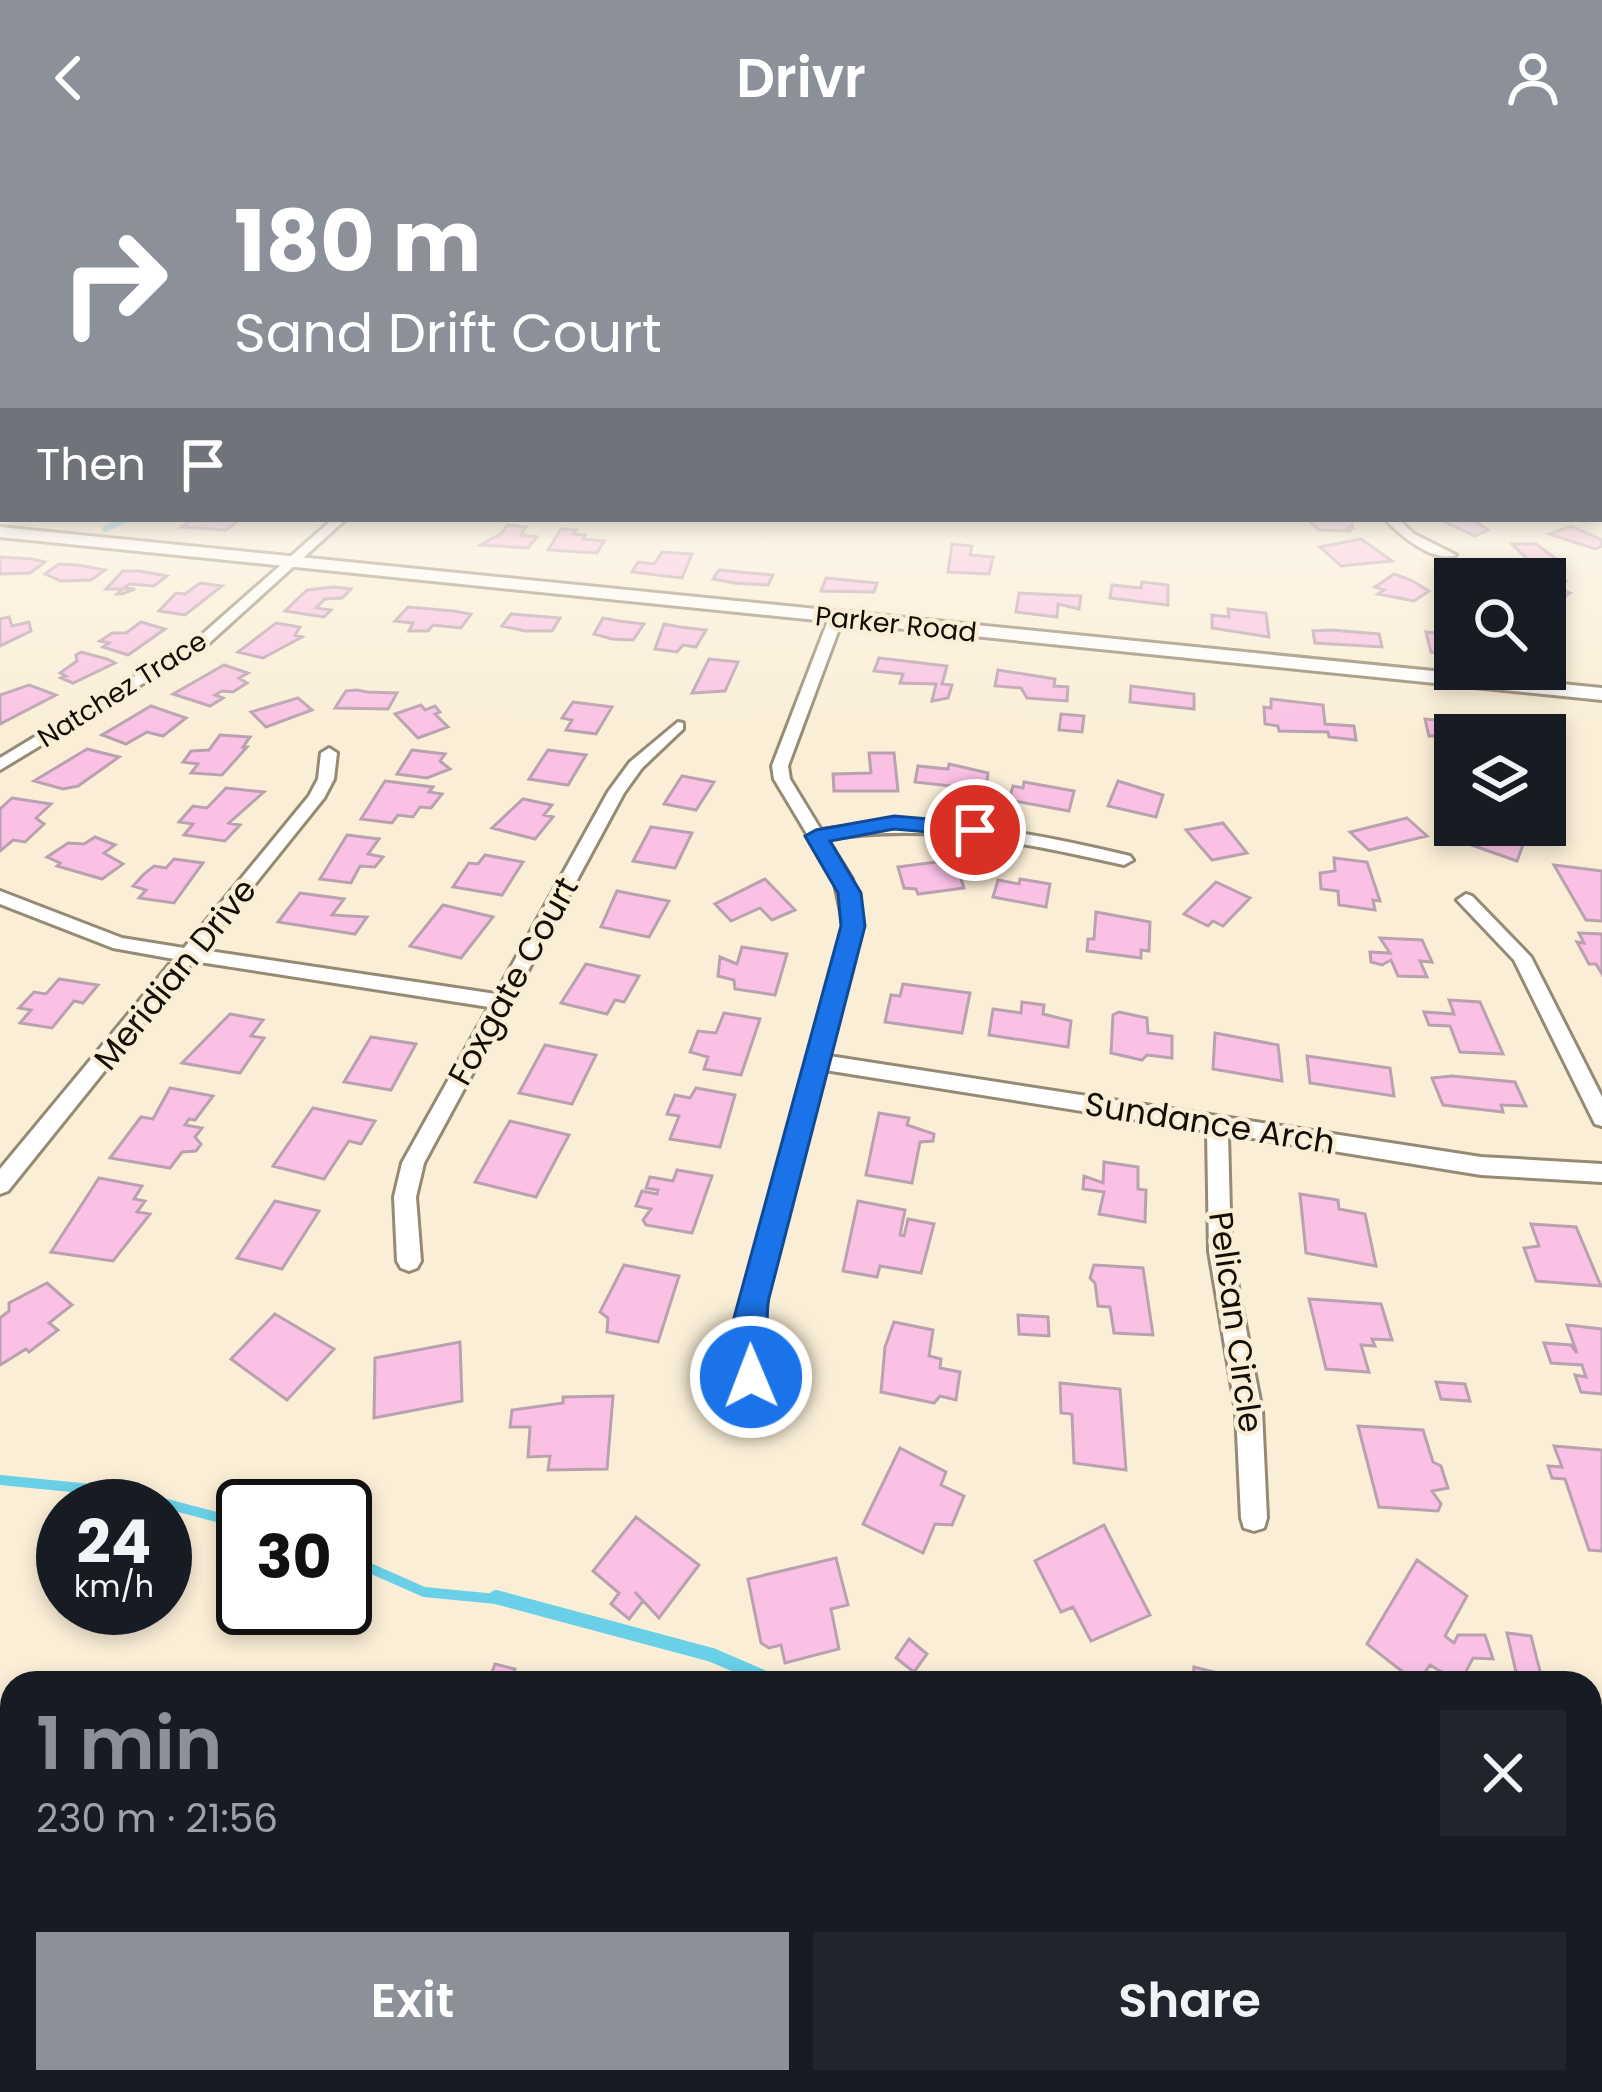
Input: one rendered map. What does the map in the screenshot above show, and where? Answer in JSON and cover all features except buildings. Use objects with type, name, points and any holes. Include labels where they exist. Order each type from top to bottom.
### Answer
[{"type":"street","name":"Parker Road","points":[[199,552],[1602,694]]},
{"type":"street","name":"Natchez Trace","points":[[0,765],[191,649],[304,552]]},
{"type":"street","points":[[1444,552],[1450,555]]},
{"type":"street","points":[[766,1418],[751,1377],[748,1325],[853,926],[849,893],[782,779],[781,766],[836,618]]},
{"type":"street","name":"Parker Road","points":[[1433,680],[1602,705]]},
{"type":"street","name":"Foxgate Court","points":[[409,1261],[404,1196],[413,1163],[616,792],[636,765],[678,727]]},
{"type":"street","name":"Meridian Drive","points":[[0,1185],[316,798],[326,779],[329,753]]},
{"type":"street","points":[[816,836],[879,824],[929,824],[1124,860]]},
{"type":"street","points":[[0,897],[119,944],[502,1002]]},
{"type":"street","points":[[1466,900],[1522,957],[1602,1118]]},
{"type":"street","name":"Sundance Arch","points":[[819,1062],[1481,1166],[1602,1173]]},
{"type":"street","name":"Pelican Circle","points":[[1217,1125],[1220,1251],[1249,1411],[1254,1518]]},
{"type":"waterway","points":[[0,1480],[122,1492],[216,1517]]},
{"type":"waterway","points":[[372,1569],[424,1592],[507,1600]]},
{"type":"waterway","points":[[496,1597],[712,1655],[749,1671]]},
{"type":"route","points":[[751,1377],[748,1325],[754,1298],[853,926],[849,893],[816,836],[894,823],[975,830]]}]
